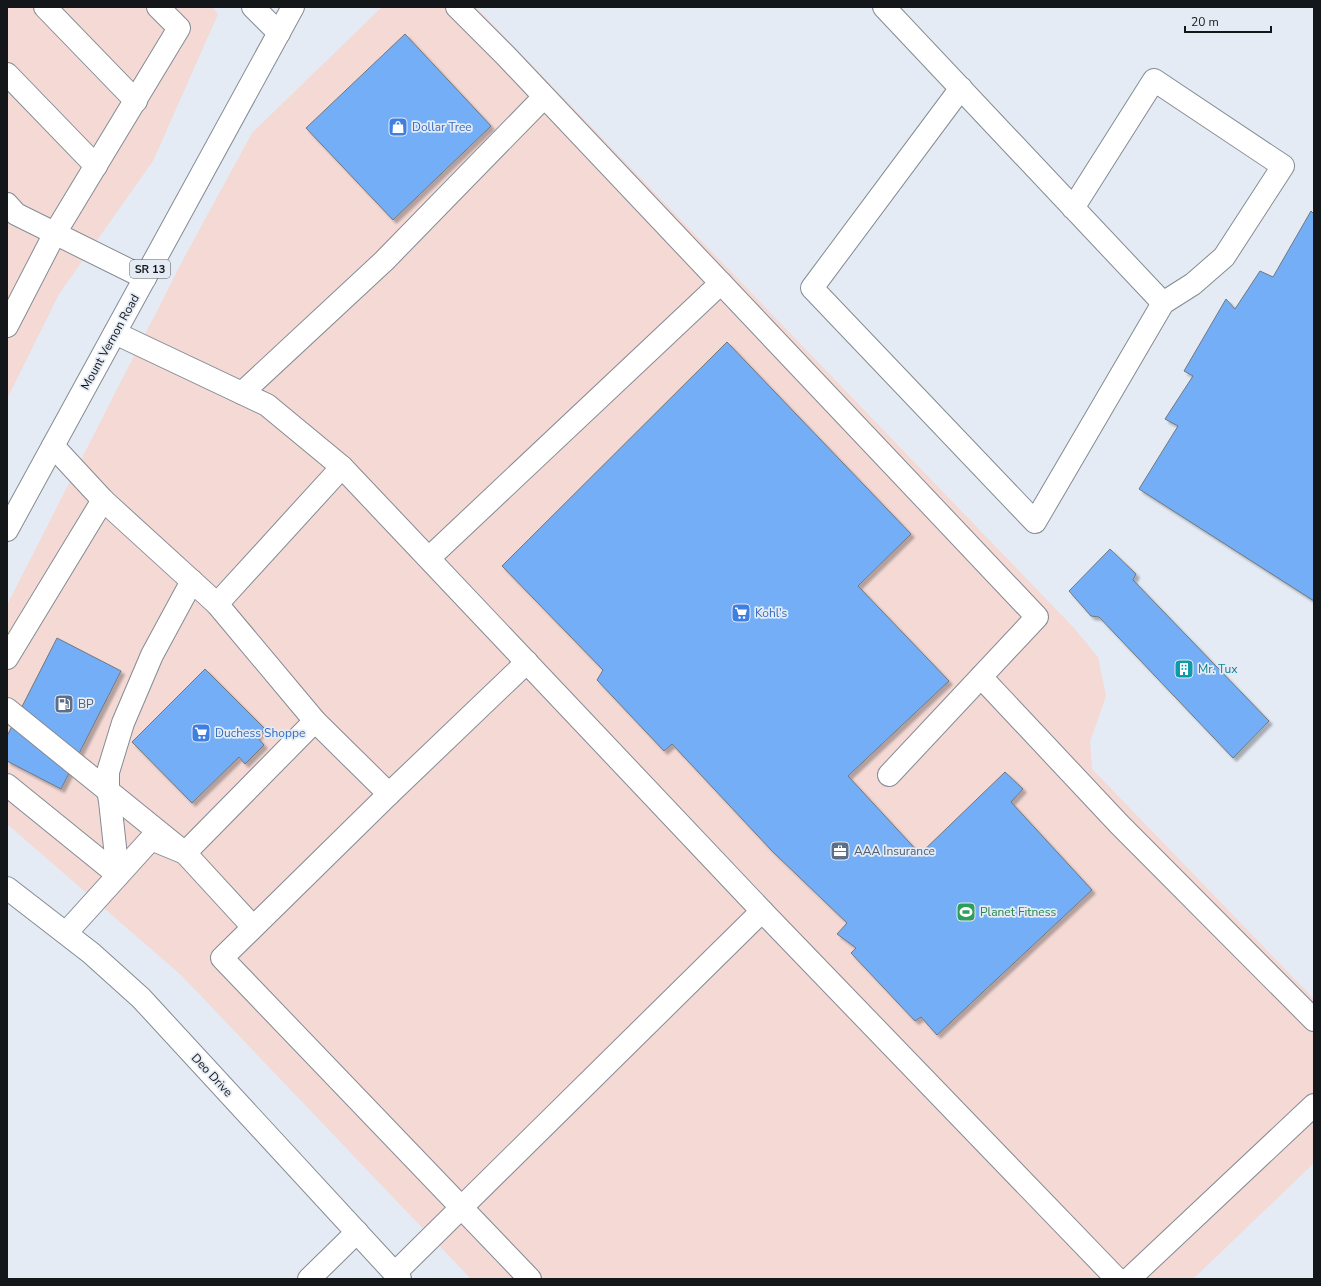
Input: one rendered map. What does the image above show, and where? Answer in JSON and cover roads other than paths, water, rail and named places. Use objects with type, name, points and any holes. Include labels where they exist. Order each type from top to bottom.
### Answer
[{"type":"main road","points":[[45,7],[136,101]]},
{"type":"main road","points":[[7,326],[55,232],[179,28],[158,7]]},
{"type":"main road","points":[[253,7],[279,33]]},
{"type":"main road","name":"Mount Vernon Road","points":[[7,530],[294,7]]},
{"type":"main road","points":[[457,7],[506,56],[1037,617],[889,775]]},
{"type":"main road","points":[[884,7],[1163,303]]},
{"type":"main road","points":[[7,74],[96,166]]},
{"type":"main road","points":[[961,88],[812,288],[1035,522],[1163,303],[1193,284],[1224,257],[1283,166],[1154,80],[1073,208]]},
{"type":"main road","points":[[242,393],[384,261],[544,97]]},
{"type":"main road","points":[[7,204],[16,214],[55,232],[145,278]]},
{"type":"main road","points":[[429,558],[721,283]]},
{"type":"main road","points":[[115,333],[267,405],[342,467],[762,911],[1117,1279]]},
{"type":"main road","points":[[53,446],[104,500],[217,604],[316,720],[389,794]]},
{"type":"main road","points":[[217,604],[342,467]]},
{"type":"main road","points":[[7,658],[104,500]]},
{"type":"main road","points":[[118,875],[108,790],[108,772],[123,723],[152,655],[192,581]]},
{"type":"main road","points":[[527,662],[389,794],[222,958],[530,1279]]},
{"type":"main road","points":[[981,677],[1119,824],[1314,1020]]},
{"type":"main road","points":[[7,709],[185,853],[253,927]]},
{"type":"main road","points":[[185,853],[316,720]]},
{"type":"main road","points":[[7,785],[118,875]]},
{"type":"main road","points":[[66,933],[151,839],[185,853]]},
{"type":"main road","name":"Deo Drive","points":[[7,888],[91,953],[141,998],[398,1276]]},
{"type":"main road","points":[[398,1276],[461,1208],[762,911]]},
{"type":"main road","points":[[1129,1279],[1314,1105]]},
{"type":"main road","points":[[309,1279],[357,1232]]},
{"type":"place","name":"Dollar Tree","points":[[398,127]]},
{"type":"place","name":"Kohl's","points":[[741,613]]},
{"type":"place","name":"Mr. Tux","points":[[1184,669]]},
{"type":"place","name":"BP","points":[[64,704]]},
{"type":"place","name":"Duchess Shoppe","points":[[201,733]]},
{"type":"place","name":"AAA Insurance","points":[[840,851]]},
{"type":"place","name":"Planet Fitness","points":[[966,912]]}]
